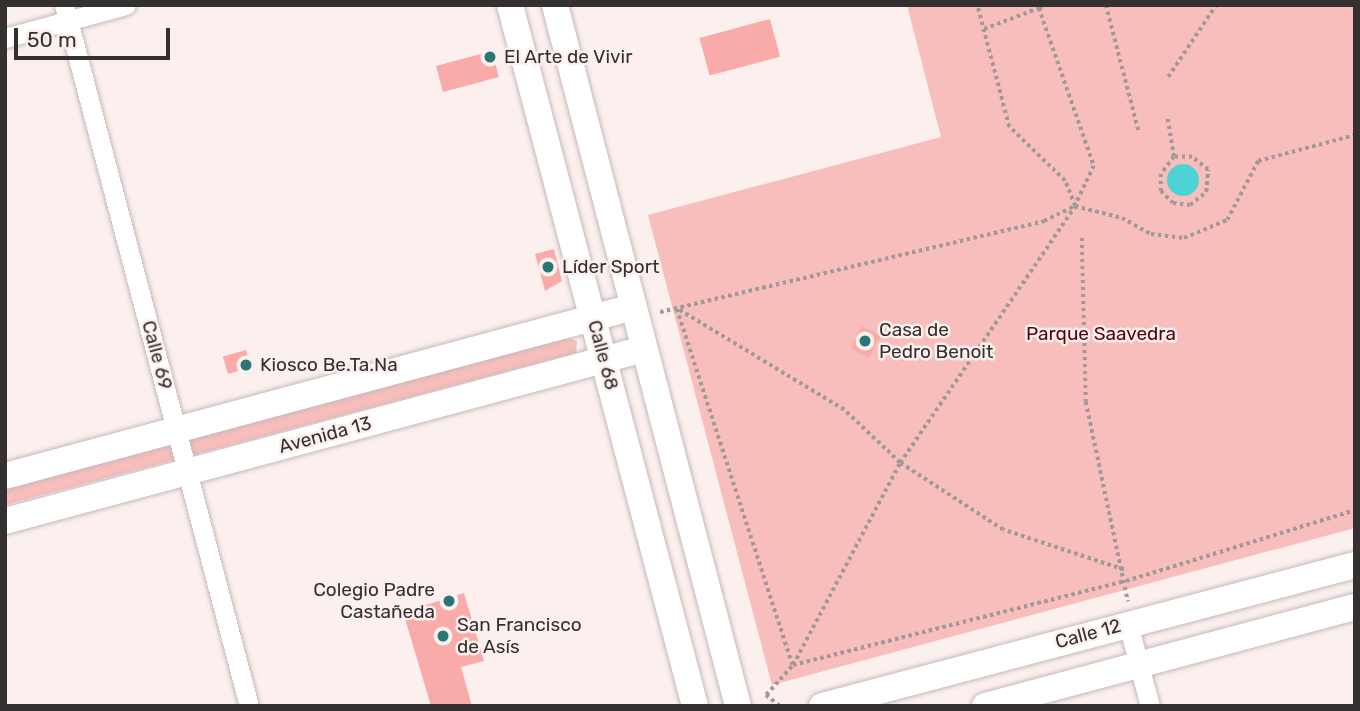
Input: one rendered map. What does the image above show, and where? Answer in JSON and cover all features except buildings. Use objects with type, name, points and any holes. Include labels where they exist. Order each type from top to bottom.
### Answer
[{"type":"main road","name":"Calle 68","points":[[510,5],[695,706]]},
{"type":"main road","points":[[555,5],[738,706]]},
{"type":"main road","points":[[5,476],[633,307]]},
{"type":"main road","name":"Avenida 13","points":[[5,521],[644,349]]},
{"type":"main road","name":"Calle 12","points":[[822,706],[1128,616],[1355,565]]},
{"type":"main road","points":[[985,706],[1355,607]]},
{"type":"street","points":[[5,38],[66,13],[126,5]]},
{"type":"street","name":"Calle 69","points":[[66,13],[249,706]]},
{"type":"street","points":[[1128,616],[1150,706]]},
{"type":"path","points":[[977,5],[1010,127],[1065,181],[1075,206]]},
{"type":"path","points":[[984,29],[1046,5]]},
{"type":"path","points":[[1106,5],[1139,132]]},
{"type":"path","points":[[1168,77],[1216,5]]},
{"type":"path","points":[[766,695],[793,665],[900,463],[1075,206],[1094,166],[1039,8]]},
{"type":"path","points":[[1168,119],[1174,158],[1161,174],[1161,191],[1173,203],[1190,205],[1206,192],[1208,170],[1192,157],[1174,158]]},
{"type":"path","points":[[660,312],[1044,221],[1075,206],[1122,218],[1151,234],[1184,238],[1227,220],[1258,161],[1355,135]]},
{"type":"path","points":[[1082,238],[1086,402],[1124,570],[1128,616]]},
{"type":"path","points":[[677,309],[844,410],[900,463],[1003,530],[1124,570]]},
{"type":"path","points":[[677,309],[793,665]]},
{"type":"path","points":[[793,665],[1126,581],[1355,510]]},
{"type":"green space","name":"Parque Saavedra","points":[[907,5],[1355,5],[1355,528],[772,685],[648,215],[941,137]]},
{"type":"green space","points":[[561,336],[577,341],[576,353],[5,505],[5,485]]},
{"type":"water","points":[[1183,164],[1194,169],[1199,180],[1194,191],[1183,196],[1172,191],[1167,180],[1172,169]]},
{"type":"place","name":"El Arte de Vivir","points":[[490,57]]},
{"type":"place","name":"Líder Sport","points":[[548,267]]},
{"type":"place","name":"Casa de Pedro Benoit","points":[[865,341]]},
{"type":"place","name":"Kiosco Be.Ta.Na","points":[[246,365]]},
{"type":"place","name":"Colegio Padre Castañeda","points":[[449,601]]},
{"type":"place","name":"San Francisco de Asís","points":[[443,636]]}]
